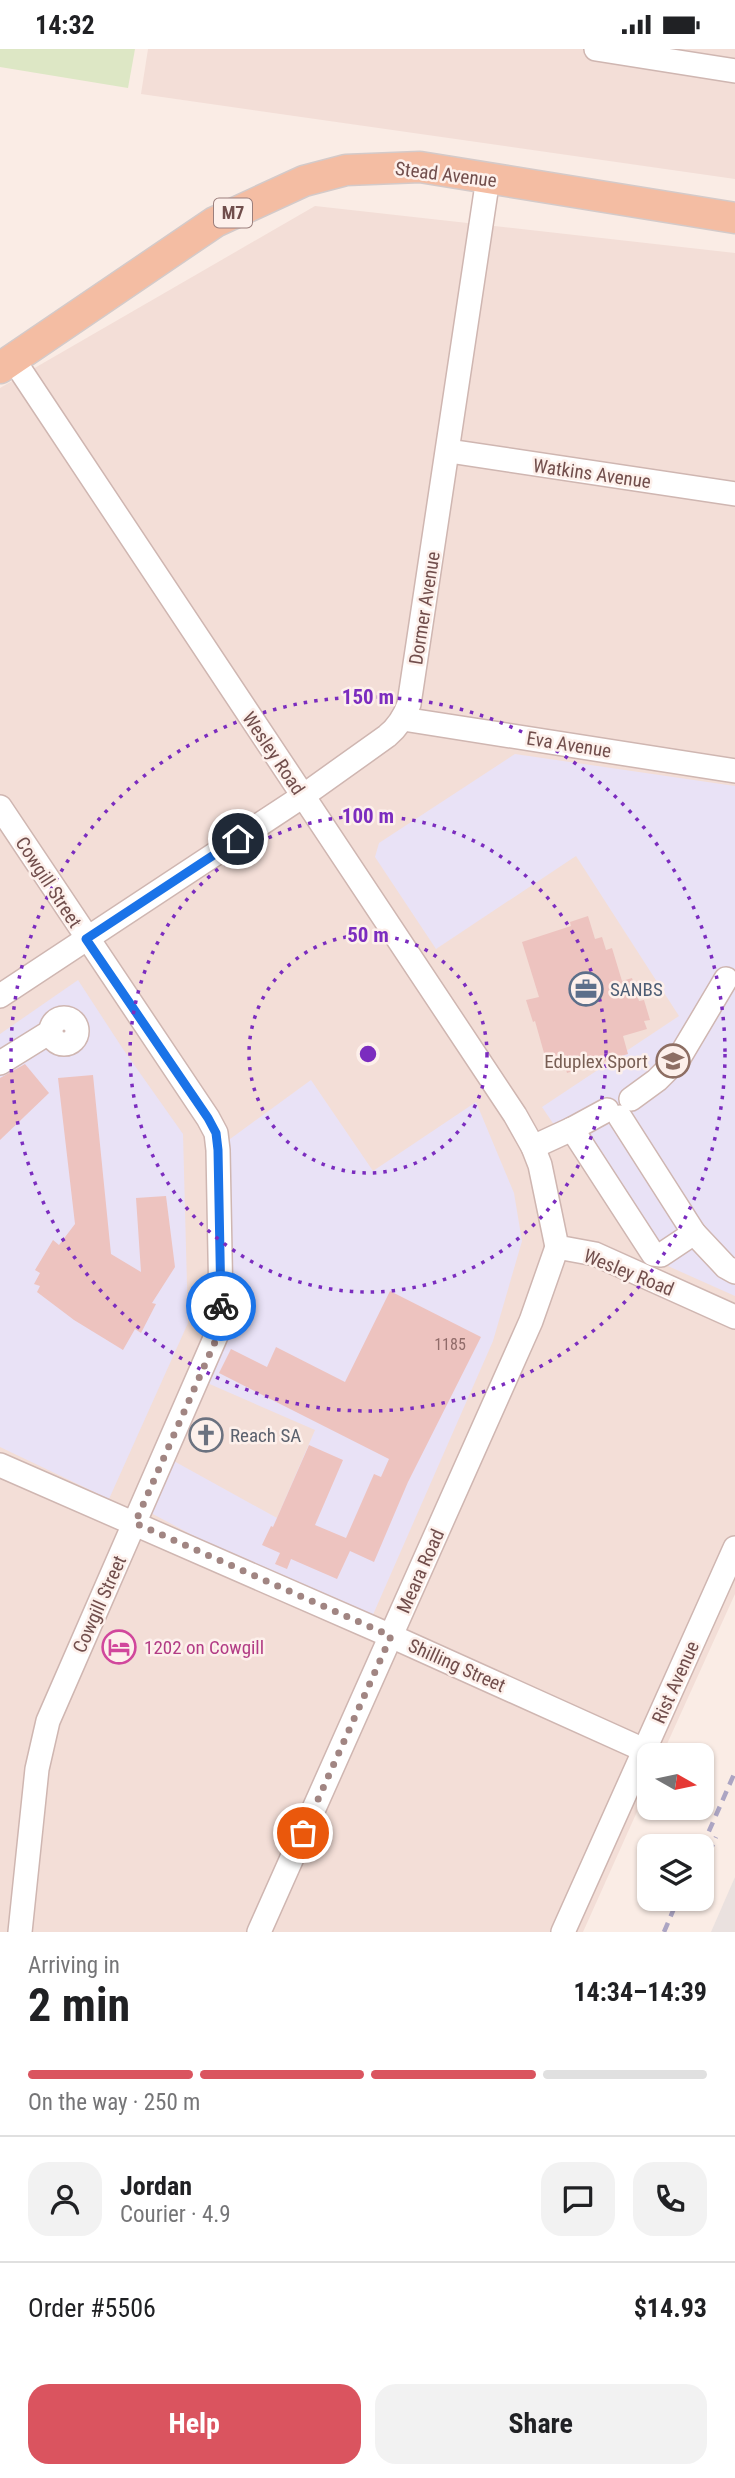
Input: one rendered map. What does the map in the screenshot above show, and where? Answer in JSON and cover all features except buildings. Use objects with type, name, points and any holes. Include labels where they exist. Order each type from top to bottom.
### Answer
[{"type":"main road","name":"Stead Avenue","points":[[6,363],[215,222],[304,181],[346,170],[404,166],[735,218]]},
{"type":"street","points":[[596,49],[735,71]]},
{"type":"street","name":"Dormer Avenue","points":[[403,719],[409,704],[449,451],[488,178]]},
{"type":"street","name":"Wesley Road","points":[[6,363],[303,796],[515,1115],[533,1147],[544,1182],[557,1247],[595,1254],[735,1317]]},
{"type":"street","name":"Watkins Avenue","points":[[449,451],[735,494]]},
{"type":"street","points":[[0,996],[303,796],[379,742],[403,719]]},
{"type":"street","name":"Eva Avenue","points":[[403,719],[735,771]]},
{"type":"street","name":"Cowgill Street","points":[[0,807],[216,1133],[221,1305],[219,1329],[56,1702],[44,1736],[37,1769],[20,1932]]},
{"type":"street","points":[[533,1147],[619,1109],[657,1080],[679,1059],[726,979]]},
{"type":"street","points":[[0,1063],[50,1032]]},
{"type":"street","points":[[619,1109],[694,1233],[726,1267],[735,1272]]},
{"type":"street","points":[[572,1129],[653,1254],[661,1255],[694,1233]]},
{"type":"street","name":"Meara Road","points":[[259,1932],[531,1321],[557,1247]]},
{"type":"street","name":"Shilling Street","points":[[0,1465],[637,1747]]},
{"type":"street","name":"Rist Avenue","points":[[647,1743],[735,1548]]},
{"type":"street","name":"Rist Avenue","points":[[563,1932],[637,1766]]},
{"type":"shaded area","points":[[148,49],[735,49],[735,179],[141,94]]},
{"type":"shaded area","points":[[315,206],[735,253],[735,1594],[667,1743],[637,1743],[637,1812],[583,1932],[0,1932],[0,388]]},
{"type":"shaded area","name":"Eduplex Sport","points":[[515,754],[735,786],[735,1296],[641,1254],[542,1107],[679,1016],[576,856],[436,949],[375,857],[379,843]]},
{"type":"shaded area","points":[[78,980],[183,1134],[188,1323],[109,1499],[0,1447],[0,1034]]},
{"type":"shaded area","points":[[311,1080],[373,1171],[476,1102],[514,1193],[522,1241],[493,1341],[372,1617],[256,1569],[149,1512],[172,1460],[277,1518],[315,1430],[205,1382],[226,1142]]},
{"type":"shaded area","points":[[735,1877],[735,1932],[711,1932]]},
{"type":"green space","points":[[0,49],[135,49],[128,88],[0,67]]},
{"type":"railway","points":[[708,1834],[735,1772]]},
{"type":"railway","points":[[714,1842],[716,1837]]},
{"type":"railway","points":[[664,1932],[673,1911]]},
{"type":"way so far","points":[[221,1306],[218,1335],[135,1523],[391,1636],[303,1833]]},
{"type":"place","name":"SANBS","points":[[586,989]]},
{"type":"place","name":"Eduplex Sport","points":[[673,1061]]},
{"type":"place","name":"Reach SA","points":[[206,1435]]},
{"type":"place","name":"1202 on Cowgill","points":[[119,1647]]},
{"type":"route","points":[[221,1306],[220,1174],[216,1133],[86,939],[238,839]]}]
